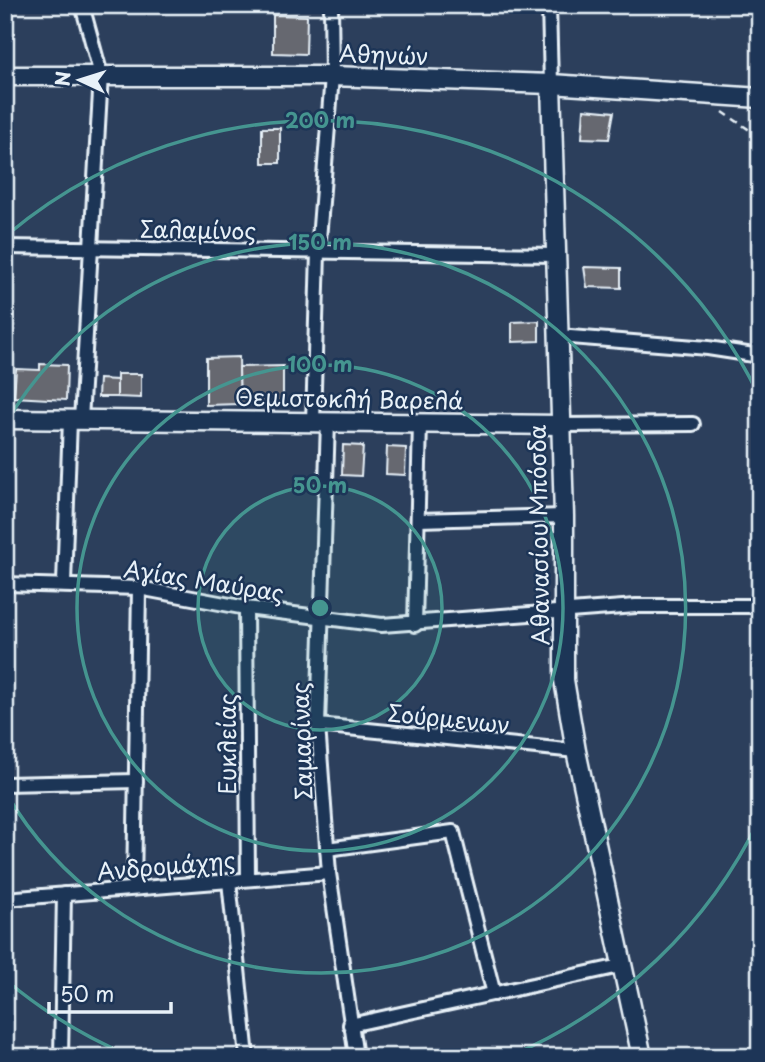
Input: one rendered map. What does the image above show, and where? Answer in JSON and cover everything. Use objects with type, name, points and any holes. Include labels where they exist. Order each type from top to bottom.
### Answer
[{"type":"street","points":[[64,583],[91,248],[101,75],[82,5]]},
{"type":"street","name":"Σαμαρίνας","points":[[331,5],[332,76],[318,252],[322,619],[318,725],[329,873],[356,1057]]},
{"type":"street","name":"Αθανασίου Μπόσδα","points":[[549,5],[564,516],[564,680],[620,966],[642,1057]]},
{"type":"street","name":"Αθηνών","points":[[5,76],[332,76],[551,83],[760,98]]},
{"type":"street","name":"Σαλαμίνος","points":[[5,247],[557,254]]},
{"type":"street","points":[[558,336],[708,348],[759,356],[760,336]]},
{"type":"street","name":"Θεμιστοκλή Βαρελά","points":[[5,419],[693,424]]},
{"type":"street","points":[[415,625],[420,423]]},
{"type":"street","points":[[418,520],[564,516]]},
{"type":"street","name":"Αγίας Μαύρας","points":[[5,584],[64,583],[139,588],[246,608],[382,625],[564,614],[636,606],[760,606]]},
{"type":"street","points":[[134,888],[139,588]]},
{"type":"street","name":"Ευκλείας","points":[[246,608],[248,879]]},
{"type":"street","name":"Σούρμενων","points":[[318,725],[576,751]]},
{"type":"street","points":[[5,784],[136,780]]},
{"type":"street","points":[[327,849],[453,832],[494,994]]},
{"type":"street","name":"Ανδρομάχης","points":[[5,900],[329,873]]},
{"type":"street","points":[[229,881],[247,1057]]},
{"type":"street","points":[[61,1057],[64,894]]},
{"type":"street","points":[[350,1025],[620,966]]},
{"type":"path","points":[[711,95],[726,116],[760,137]]},
{"type":"building","points":[[273,15],[307,16],[306,54],[273,53]]},
{"type":"building","points":[[584,109],[614,112],[609,139],[582,138]]},
{"type":"building","points":[[262,128],[280,128],[280,163],[262,163]]},
{"type":"building","points":[[584,267],[621,268],[621,288],[587,287]]},
{"type":"building","points":[[539,321],[539,341],[512,342],[512,322]]},
{"type":"building","points":[[239,357],[240,404],[206,405],[206,358]]},
{"type":"building","points":[[40,364],[67,365],[66,400],[14,397],[16,369],[40,370]]},
{"type":"building","points":[[283,366],[283,404],[240,404],[239,367]]},
{"type":"building","points":[[117,374],[141,374],[141,398],[117,397]]},
{"type":"building","points":[[99,379],[117,380],[117,397],[98,397]]},
{"type":"building","points":[[343,445],[363,446],[361,476],[342,475]]},
{"type":"building","points":[[387,447],[406,448],[405,475],[386,474]]}]
